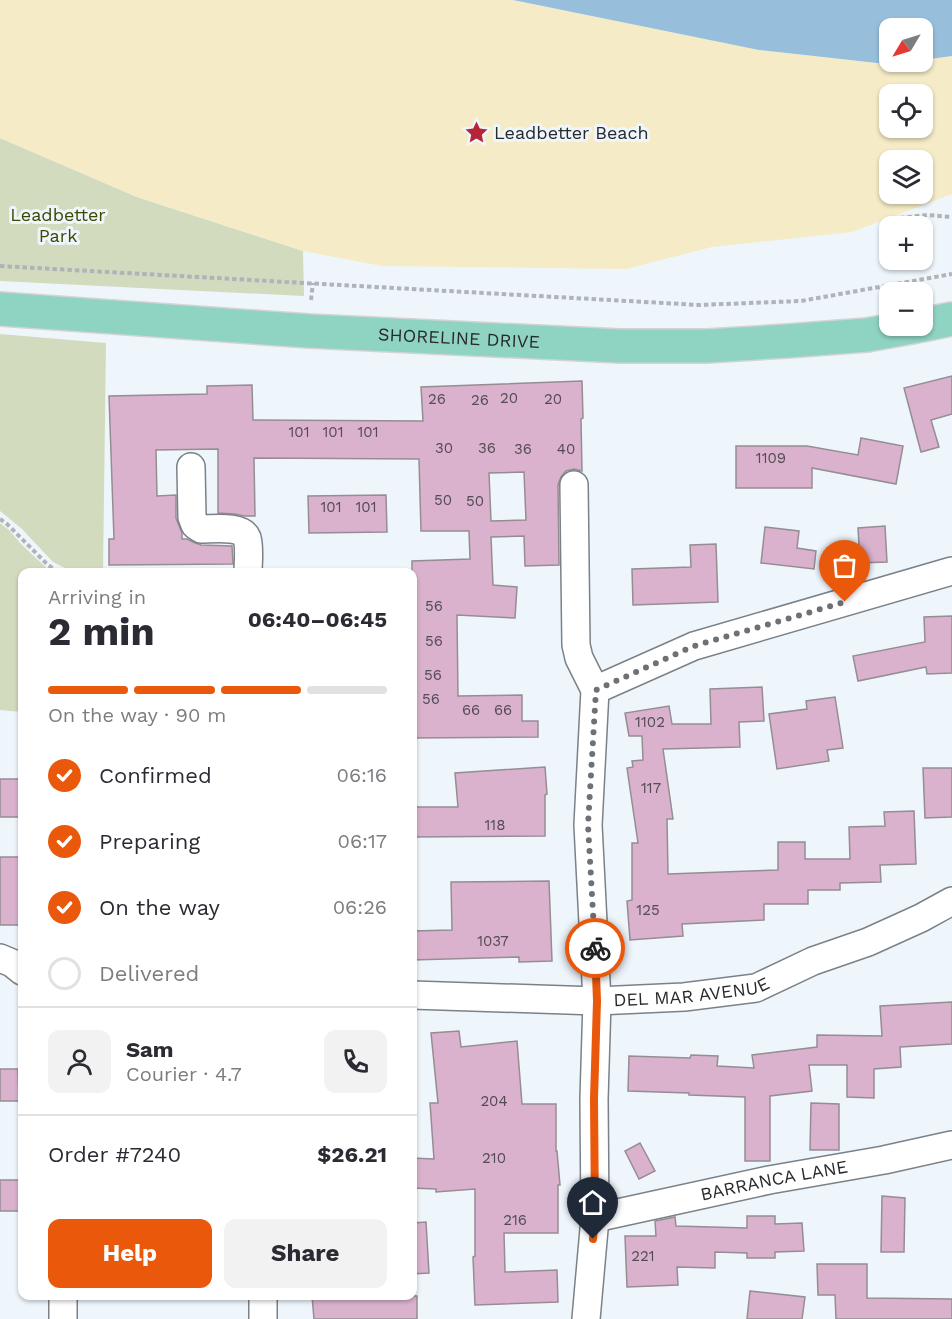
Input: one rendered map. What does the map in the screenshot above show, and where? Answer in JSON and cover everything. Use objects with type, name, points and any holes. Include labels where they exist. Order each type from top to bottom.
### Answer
[{"type":"main road","name":"SHORELINE DRIVE","points":[[0,309],[309,331],[620,346],[707,346],[787,342],[879,333]]},
{"type":"main road","points":[[933,323],[952,319]]},
{"type":"street","points":[[191,467],[192,517],[195,525],[201,529],[237,529],[244,533],[247,540],[248,568]]},
{"type":"street","points":[[574,485],[576,645],[579,658],[596,690],[588,825],[597,1001],[594,1099],[595,1218],[586,1319]]},
{"type":"street","points":[[596,690],[694,646],[952,571]]},
{"type":"street","name":"DEL MAR AVENUE","points":[[417,995],[597,1001],[684,997],[756,988],[813,962],[868,942],[952,901]]},
{"type":"street","points":[[0,958],[18,968]]},
{"type":"street","name":"BARRANCA LANE","points":[[595,1218],[769,1180],[885,1160],[952,1145]]},
{"type":"street","points":[[63,1300],[63,1319]]},
{"type":"street","points":[[263,1300],[263,1319]]},
{"type":"path","points":[[918,216],[952,217]]},
{"type":"path","points":[[0,266],[699,304],[801,301],[952,274]]},
{"type":"path","points":[[311,300],[313,283]]},
{"type":"path","points":[[0,519],[52,568]]},
{"type":"green space","name":"Leadbetter Park","points":[[0,138],[137,197],[303,251],[304,296],[0,281]]},
{"type":"green space","points":[[0,334],[106,343],[103,568],[65,568],[53,562],[22,529],[0,511]]},
{"type":"green space","points":[[0,523],[47,568],[18,568],[18,712],[0,710]]},
{"type":"sand","name":"Leadbetter Beach","points":[[0,0],[513,0],[759,50],[879,63],[879,72],[933,72],[933,59],[952,56],[952,194],[933,201],[933,150],[879,150],[879,204],[926,204],[894,216],[879,216],[879,222],[852,232],[712,247],[626,269],[382,266],[303,251],[137,197],[0,138]]},
{"type":"water","points":[[513,0],[952,0],[952,56],[933,59],[933,18],[879,18],[879,63],[759,50]]},
{"type":"building","points":[[952,376],[952,414],[931,420],[939,447],[921,452],[904,388]]},
{"type":"building","points":[[582,381],[582,471],[574,469],[566,471],[558,485],[559,565],[525,566],[524,536],[491,537],[493,585],[517,587],[515,618],[457,615],[458,696],[522,695],[522,721],[538,721],[538,737],[417,738],[417,568],[412,568],[412,561],[470,559],[469,531],[421,531],[419,459],[254,458],[255,516],[244,516],[218,513],[218,449],[156,450],[157,496],[176,495],[176,518],[182,539],[201,545],[232,546],[233,564],[109,565],[109,539],[114,539],[109,396],[207,394],[207,386],[252,385],[253,420],[423,421],[421,387]],"holes":[[[524,472],[526,520],[491,521],[489,473]]]},
{"type":"building","points":[[861,438],[903,446],[896,484],[812,468],[812,488],[736,488],[736,446],[807,446],[858,455]]},
{"type":"building","points":[[386,495],[387,532],[309,533],[308,496]]},
{"type":"building","points":[[885,526],[887,562],[860,563],[858,528]]},
{"type":"building","points":[[765,527],[799,531],[797,548],[816,551],[814,569],[761,563]]},
{"type":"building","points":[[716,544],[718,602],[633,605],[632,569],[691,567],[690,545]]},
{"type":"building","points":[[952,616],[952,673],[927,674],[926,667],[858,681],[853,656],[925,642],[924,617]]},
{"type":"building","points":[[762,687],[764,721],[739,722],[740,747],[663,749],[673,819],[667,819],[668,874],[778,870],[778,842],[805,842],[805,859],[850,859],[849,827],[885,826],[884,812],[914,811],[916,864],[880,865],[881,882],[840,883],[840,890],[808,890],[808,904],[764,904],[764,920],[682,924],[683,936],[630,940],[627,901],[632,900],[632,843],[638,843],[627,768],[633,767],[632,761],[643,760],[642,736],[629,736],[625,713],[669,706],[672,724],[711,724],[710,689]]},
{"type":"building","points":[[835,697],[843,748],[827,750],[829,761],[777,769],[769,714],[807,709],[806,701]]},
{"type":"building","points":[[545,767],[547,794],[545,795],[545,836],[417,837],[417,807],[458,807],[455,773]]},
{"type":"building","points":[[923,768],[952,768],[952,817],[925,818]]},
{"type":"building","points":[[0,779],[18,779],[18,817],[0,817]]},
{"type":"building","points":[[0,857],[18,857],[18,925],[0,925]]},
{"type":"building","points":[[549,881],[552,961],[519,962],[519,957],[417,960],[417,931],[452,930],[451,882]]},
{"type":"building","points":[[952,1002],[952,1044],[900,1047],[901,1067],[874,1069],[874,1098],[847,1097],[847,1065],[809,1065],[812,1091],[770,1096],[770,1161],[745,1161],[745,1097],[628,1091],[629,1056],[690,1058],[691,1055],[718,1056],[717,1066],[754,1068],[752,1055],[817,1047],[817,1035],[882,1036],[880,1006]]},
{"type":"building","points":[[459,1031],[461,1047],[517,1041],[522,1104],[556,1104],[556,1151],[560,1185],[558,1185],[558,1233],[504,1233],[505,1272],[557,1270],[558,1302],[475,1305],[473,1257],[475,1256],[475,1189],[436,1192],[436,1189],[417,1188],[417,1158],[434,1159],[430,1103],[438,1103],[431,1033]]},
{"type":"building","points":[[0,1069],[18,1069],[18,1101],[0,1101]]},
{"type":"building","points":[[811,1103],[839,1104],[839,1150],[810,1150]]},
{"type":"building","points":[[640,1143],[655,1171],[639,1179],[625,1151]]},
{"type":"building","points":[[0,1180],[18,1180],[18,1211],[0,1211]]},
{"type":"building","points":[[882,1196],[905,1198],[904,1252],[881,1252]]},
{"type":"building","points":[[747,1216],[775,1216],[775,1224],[802,1223],[804,1251],[775,1252],[775,1258],[747,1258],[747,1253],[715,1252],[715,1268],[677,1267],[678,1285],[627,1287],[625,1236],[656,1236],[655,1221],[675,1217],[676,1226],[747,1228]]},
{"type":"building","points":[[426,1222],[429,1273],[417,1274],[417,1223]]},
{"type":"building","points":[[817,1264],[867,1264],[867,1298],[952,1299],[952,1319],[836,1319],[835,1295],[818,1295]]},
{"type":"building","points":[[750,1291],[805,1297],[802,1319],[747,1319]]},
{"type":"building","points":[[312,1300],[417,1300],[417,1319],[314,1319]]},
{"type":"way so far","points":[[595,948],[588,825],[596,690],[694,646],[845,602]]},
{"type":"place","name":"Leadbetter Beach","points":[[476,133]]},
{"type":"route","points":[[593,1239],[597,1001],[595,948]]}]
